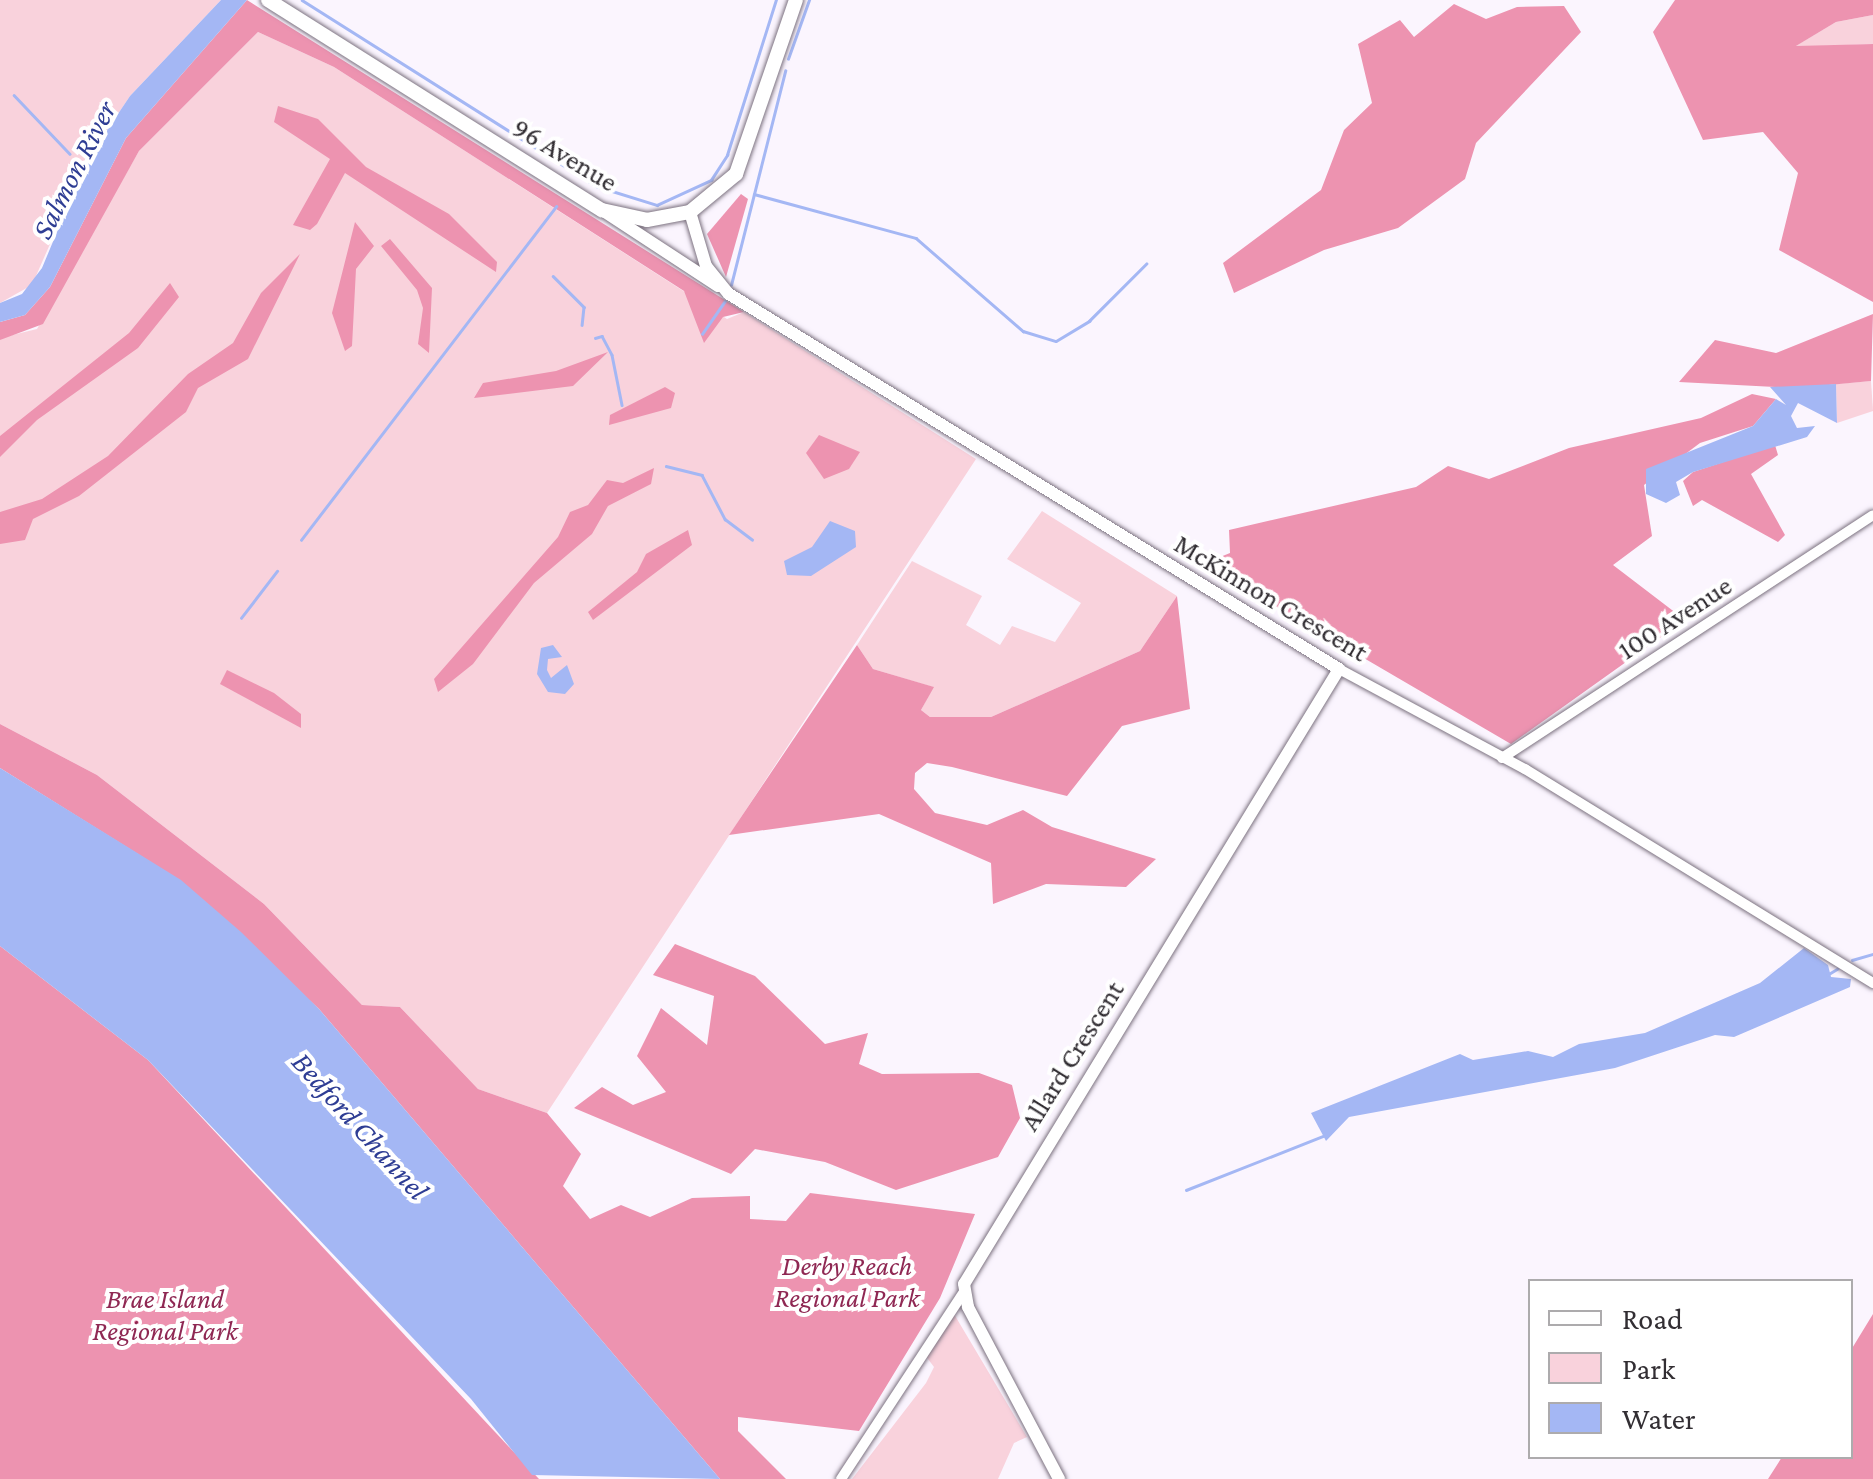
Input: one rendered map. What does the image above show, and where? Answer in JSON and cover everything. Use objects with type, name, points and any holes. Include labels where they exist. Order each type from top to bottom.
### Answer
[{"type":"main road","points":[[690,212],[726,186],[746,156],[796,0]]},
{"type":"main road","name":"96 Avenue","points":[[270,1],[602,210],[646,220],[690,212]]},
{"type":"street","points":[[602,210],[724,290]]},
{"type":"street","name":"McKinnon Crescent","points":[[690,212],[700,254],[724,290],[1340,669],[1502,758],[1873,983]]},
{"type":"street","name":"100 Avenue","points":[[1502,758],[1873,514]]},
{"type":"street","name":"Allard Crescent","points":[[963,1294],[988,1236],[1340,669]]},
{"type":"street","points":[[841,1479],[963,1294],[1060,1479]]},
{"type":"green space","points":[[0,0],[221,0],[130,96],[87,160],[32,285],[0,303]]},
{"type":"green space","points":[[247,0],[744,312],[723,317],[704,343],[684,291],[334,67],[258,32],[139,151],[43,324],[0,340],[0,322],[25,315],[50,287],[126,138]]},
{"type":"green space","points":[[1675,0],[1873,0],[1873,15],[1836,22],[1796,46],[1873,44],[1873,302],[1779,250],[1798,173],[1763,132],[1703,140],[1653,32]]},
{"type":"green space","points":[[1454,4],[1486,19],[1517,7],[1564,6],[1581,32],[1476,143],[1465,179],[1398,228],[1324,250],[1234,293],[1223,263],[1321,190],[1344,130],[1372,103],[1358,44],[1400,20],[1414,37]]},
{"type":"green space","points":[[1873,15],[1873,44],[1794,47],[1836,22]]},
{"type":"green space","points":[[258,32],[334,67],[727,319],[744,312],[976,459],[547,1113],[478,1089],[400,1007],[362,1005],[264,904],[97,775],[0,724],[0,338],[37,329],[139,151]]},
{"type":"green space","points":[[278,106],[318,119],[366,167],[449,214],[497,262],[496,272],[345,173],[317,224],[310,230],[293,225],[330,159],[274,122]]},
{"type":"green space","points":[[741,194],[748,199],[726,277],[707,234]]},
{"type":"green space","points":[[355,222],[374,246],[356,269],[352,346],[345,351],[332,313]]},
{"type":"green space","points":[[390,239],[432,288],[429,353],[418,344],[423,308],[417,290],[381,246]]},
{"type":"green space","points":[[300,254],[248,359],[198,388],[186,412],[79,496],[33,519],[25,540],[0,544],[0,512],[42,499],[108,456],[188,374],[233,343],[261,293]]},
{"type":"green space","points":[[170,283],[179,297],[138,348],[37,420],[0,457],[0,436],[129,333]]},
{"type":"green space","points":[[1873,314],[1871,381],[1797,388],[1679,382],[1715,340],[1776,353]]},
{"type":"green space","points":[[608,352],[573,386],[474,398],[483,383],[556,371]]},
{"type":"green space","points":[[1871,381],[1873,411],[1837,423],[1836,384]]},
{"type":"green space","points":[[665,387],[675,393],[671,408],[609,425],[610,415]]},
{"type":"green space","points":[[1752,394],[1776,399],[1753,426],[1700,443],[1644,485],[1652,536],[1613,565],[1685,620],[1511,744],[1203,564],[1230,553],[1229,530],[1416,487],[1448,466],[1489,479],[1569,448],[1701,418]]},
{"type":"green space","points":[[819,435],[860,452],[849,469],[824,479],[806,453]]},
{"type":"green space","points":[[1775,445],[1778,455],[1751,474],[1785,535],[1778,542],[1702,500],[1693,506],[1683,481],[1693,472]]},
{"type":"green space","points":[[654,468],[651,484],[608,506],[592,534],[534,583],[473,664],[438,692],[434,679],[558,537],[570,512],[588,505],[607,480],[623,483]]},
{"type":"green space","points":[[1042,511],[1177,596],[1140,651],[991,717],[930,717],[921,710],[933,687],[873,669],[857,645],[912,561],[982,596],[966,625],[1000,645],[1012,626],[1055,642],[1081,603],[1007,559]]},
{"type":"green space","points":[[688,530],[692,545],[593,620],[588,612],[637,572],[646,554]]},
{"type":"green space","points":[[1177,596],[1190,709],[1122,726],[1067,796],[927,763],[915,773],[914,789],[935,813],[987,825],[1023,810],[1052,827],[1156,859],[1126,887],[1046,884],[993,904],[991,863],[879,814],[729,835],[857,645],[873,669],[934,687],[921,710],[930,717],[991,717],[1140,651]]},
{"type":"green space","points":[[227,670],[274,693],[301,714],[301,728],[220,684]]},
{"type":"green space","name":"Derby Reach Regional Park","points":[[0,724],[97,775],[264,904],[362,1005],[400,1007],[478,1089],[547,1113],[581,1154],[563,1186],[590,1219],[621,1205],[650,1217],[692,1198],[750,1196],[750,1219],[786,1221],[810,1193],[975,1214],[940,1298],[859,1431],[738,1417],[738,1431],[786,1479],[720,1479],[319,1009],[181,881],[0,768]]},
{"type":"green space","points":[[675,944],[755,976],[825,1044],[868,1033],[859,1064],[882,1074],[979,1073],[1012,1085],[1020,1118],[998,1157],[896,1190],[825,1162],[755,1149],[731,1174],[574,1108],[602,1087],[633,1105],[666,1092],[637,1056],[661,1008],[707,1045],[714,996],[653,975]]},
{"type":"green space","name":"Brae Island Regional Park","points":[[0,946],[148,1060],[539,1479],[0,1479]]},
{"type":"green space","points":[[954,1314],[1027,1437],[1014,1443],[998,1479],[852,1479],[926,1383],[934,1367],[925,1355]]},
{"type":"green space","points":[[1873,1314],[1873,1479],[1768,1479],[1781,1459],[1853,1459],[1853,1347]]},
{"type":"water","name":"Salmon River","points":[[221,0],[247,0],[126,138],[50,287],[25,315],[0,322],[0,303],[22,294],[42,268],[87,160],[130,96]]},
{"type":"water","points":[[1836,384],[1837,423],[1798,403],[1791,416],[1797,428],[1815,426],[1807,437],[1693,472],[1676,482],[1680,495],[1666,503],[1646,494],[1646,469],[1753,426],[1776,399],[1786,405],[1770,387]]},
{"type":"water","points":[[830,521],[855,531],[856,547],[811,576],[787,575],[784,561],[812,547]]},
{"type":"water","points":[[553,645],[562,657],[548,659],[547,670],[551,678],[567,665],[574,684],[565,694],[548,692],[537,674],[541,648]]},
{"type":"water","name":"Bedford Channel","points":[[0,768],[181,880],[319,1009],[720,1479],[532,1475],[471,1399],[148,1060],[0,946]]},
{"type":"water","points":[[1804,948],[1828,965],[1831,977],[1851,979],[1850,987],[1734,1037],[1715,1035],[1615,1068],[1349,1117],[1326,1141],[1311,1113],[1460,1054],[1473,1060],[1528,1051],[1553,1057],[1579,1044],[1645,1033],[1760,983]]},
{"type":"waterway","points":[[302,0],[596,186],[657,205],[711,180],[727,155],[776,0]]},
{"type":"waterway","points":[[788,59],[809,0]]},
{"type":"waterway","points":[[731,285],[785,71]]},
{"type":"waterway","points":[[14,95],[70,154]]},
{"type":"waterway","points":[[754,194],[916,238],[1023,331],[1056,341],[1089,321],[1146,264]]},
{"type":"waterway","points":[[301,540],[556,206]]},
{"type":"waterway","points":[[553,276],[584,307],[582,325]]},
{"type":"waterway","points":[[702,334],[725,301]]},
{"type":"waterway","points":[[595,338],[602,336],[612,355],[622,405]]},
{"type":"waterway","points":[[666,466],[702,475],[725,519],[752,539]]},
{"type":"waterway","points":[[241,618],[277,571]]},
{"type":"waterway","points":[[1852,960],[1873,954]]},
{"type":"waterway","points":[[1827,975],[1837,969]]},
{"type":"waterway","points":[[1186,1190],[1323,1136]]}]
